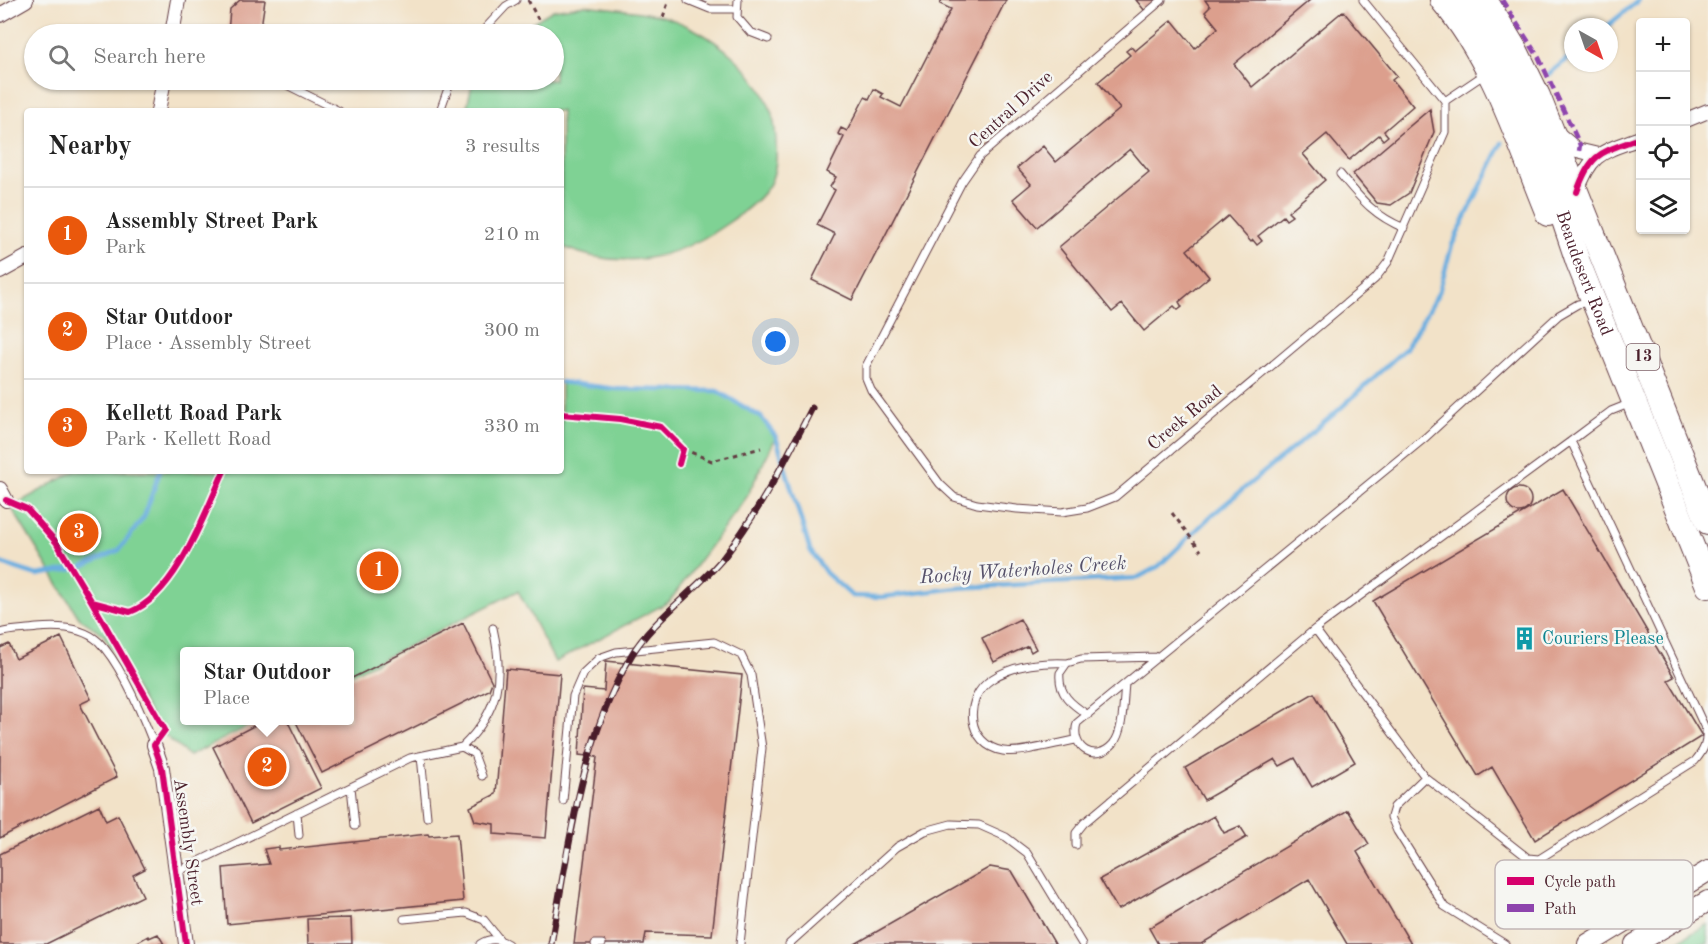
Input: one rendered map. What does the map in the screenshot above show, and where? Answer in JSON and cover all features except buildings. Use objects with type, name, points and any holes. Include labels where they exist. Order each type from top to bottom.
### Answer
[{"type":"highway","points":[[1442,0],[1456,17],[1489,71],[1563,254],[1578,262]]},
{"type":"highway","name":"Beaudesert Road","points":[[1463,0],[1544,126],[1578,262],[1708,586]]},
{"type":"highway","name":"Beaudesert Road","points":[[1485,0],[1516,51],[1544,126],[1577,192],[1708,522]]},
{"type":"main road","points":[[1693,880],[1708,871]]},
{"type":"main road","points":[[1693,910],[1708,901]]},
{"type":"main road","points":[[1588,944],[1613,929]]},
{"type":"main road","points":[[1635,944],[1660,929]]},
{"type":"street","points":[[0,15],[26,0]]},
{"type":"street","points":[[174,24],[178,0]]},
{"type":"street","points":[[159,108],[162,90]]},
{"type":"street","points":[[1690,118],[1708,111]]},
{"type":"street","points":[[1544,126],[1577,150],[1598,155]]},
{"type":"street","points":[[1577,192],[1587,166],[1598,155],[1636,140]]},
{"type":"street","points":[[0,272],[24,258]]},
{"type":"street","name":"Assembly Street","points":[[154,745],[162,768],[186,944]]},
{"type":"lane","points":[[489,24],[506,6],[516,0]]},
{"type":"lane","points":[[688,0],[710,9],[737,9]]},
{"type":"lane","points":[[738,0],[737,17],[750,32],[768,39]]},
{"type":"lane","name":"Central Drive","points":[[866,366],[962,182],[980,156],[1162,0]]},
{"type":"lane","points":[[1363,0],[1445,101],[1489,71]]},
{"type":"lane","points":[[297,90],[333,108]]},
{"type":"lane","points":[[441,108],[447,90]]},
{"type":"lane","name":"Creek Road","points":[[866,366],[866,378],[871,390],[940,484],[954,497],[977,504],[1062,512],[1087,508],[1115,497],[1375,279],[1388,262],[1404,228],[1444,132],[1445,101]]},
{"type":"lane","points":[[1340,174],[1368,207],[1383,219],[1404,228]]},
{"type":"lane","points":[[1125,684],[1114,743],[1097,753],[1086,751],[1076,740],[1077,723],[1426,437],[1559,315],[1578,304],[1595,301]]},
{"type":"lane","points":[[1076,845],[1076,833],[1084,823],[1315,629],[1611,411],[1635,401]]},
{"type":"lane","points":[[1315,629],[1425,777],[1528,858],[1539,859],[1695,761],[1705,748],[1706,730],[1571,441]]},
{"type":"lane","points":[[0,633],[46,628],[72,628],[98,641],[118,670],[145,722],[154,745]]},
{"type":"lane","points":[[177,872],[351,787],[421,756],[462,747],[488,714],[497,690],[500,659],[493,628]]},
{"type":"lane","points":[[563,801],[573,696],[583,674],[599,658],[616,652],[714,642],[741,655],[751,675],[762,748],[740,944]]},
{"type":"lane","points":[[1076,740],[1006,752],[990,748],[974,727],[970,715],[979,690],[992,679],[1016,668],[1044,662],[1067,663],[1081,659],[1158,657]]},
{"type":"lane","points":[[1067,663],[1060,673],[1061,690],[1069,702],[1088,715]]},
{"type":"lane","points":[[462,747],[474,754],[482,776]]},
{"type":"lane","points":[[421,756],[427,817]]},
{"type":"lane","points":[[1425,777],[1394,807],[1391,817],[1397,831],[1444,906],[1505,944]]},
{"type":"lane","points":[[351,787],[355,826]]},
{"type":"lane","points":[[297,813],[299,835]]},
{"type":"lane","points":[[789,944],[897,847],[925,831],[951,824],[979,825],[1006,837],[1027,853],[1082,944]]},
{"type":"lane","points":[[404,919],[466,913],[484,920],[500,940]]},
{"type":"lane","points":[[480,944],[490,939],[508,944]]},
{"type":"lane","points":[[596,944],[602,944]]},
{"type":"path","points":[[528,0],[538,19]]},
{"type":"path","points":[[663,17],[669,0]]},
{"type":"path","points":[[676,441],[683,449],[712,461],[761,448]]},
{"type":"path","points":[[681,456],[683,449]]},
{"type":"path","points":[[1172,513],[1201,551]]},
{"type":"green space","points":[[585,5],[657,15],[696,30],[733,56],[761,90],[770,109],[775,129],[774,174],[768,187],[755,202],[709,235],[668,253],[648,258],[626,260],[605,258],[564,247],[564,108],[467,108],[471,90],[564,90],[564,24],[530,24],[553,10]]},
{"type":"green space","points":[[564,382],[617,389],[717,391],[761,417],[776,437],[746,498],[669,602],[555,662],[518,591],[354,673],[354,647],[180,647],[180,725],[251,725],[189,756],[161,732],[103,634],[79,618],[11,507],[70,474],[564,474]]},
{"type":"green space","points":[[1708,924],[1708,944],[1673,944]]},
{"type":"waterway","points":[[1617,18],[1639,0]]},
{"type":"waterway","points":[[1549,74],[1564,62]]},
{"type":"waterway","name":"Rocky Waterholes Creek","points":[[564,382],[617,389],[717,391],[761,417],[776,437],[810,550],[826,573],[852,596],[882,597],[958,588],[1137,578],[1159,566],[1212,515],[1333,415],[1406,348],[1439,292],[1452,245],[1502,143]]},
{"type":"waterway","name":"Rocky Waterholes Creek","points":[[0,563],[37,575],[80,568],[119,550],[144,517],[159,474]]},
{"type":"railway","points":[[551,944],[579,796],[588,760],[614,689],[631,656],[650,630],[713,569],[737,540],[771,485],[812,408]]},
{"type":"marked path","points":[[1502,0],[1539,58],[1580,145],[1579,151]]},
{"type":"cycle path","points":[[1577,192],[1582,178],[1593,161],[1607,150],[1636,140]]},
{"type":"cycle path","points":[[564,414],[620,419],[661,427],[683,449],[679,464]]},
{"type":"cycle path","points":[[6,500],[27,509],[56,542],[92,602],[130,612],[146,603],[175,571],[198,530],[223,474]]},
{"type":"cycle path","points":[[92,602],[165,730],[154,745],[162,768],[186,944]]},
{"type":"place","name":"Kellett Road Park","points":[[79,533]]},
{"type":"place","name":"Assembly Street Park","points":[[379,571]]},
{"type":"place","name":"Couriers Please","points":[[1524,639]]},
{"type":"place","name":"Star Outdoor","points":[[267,767]]}]
